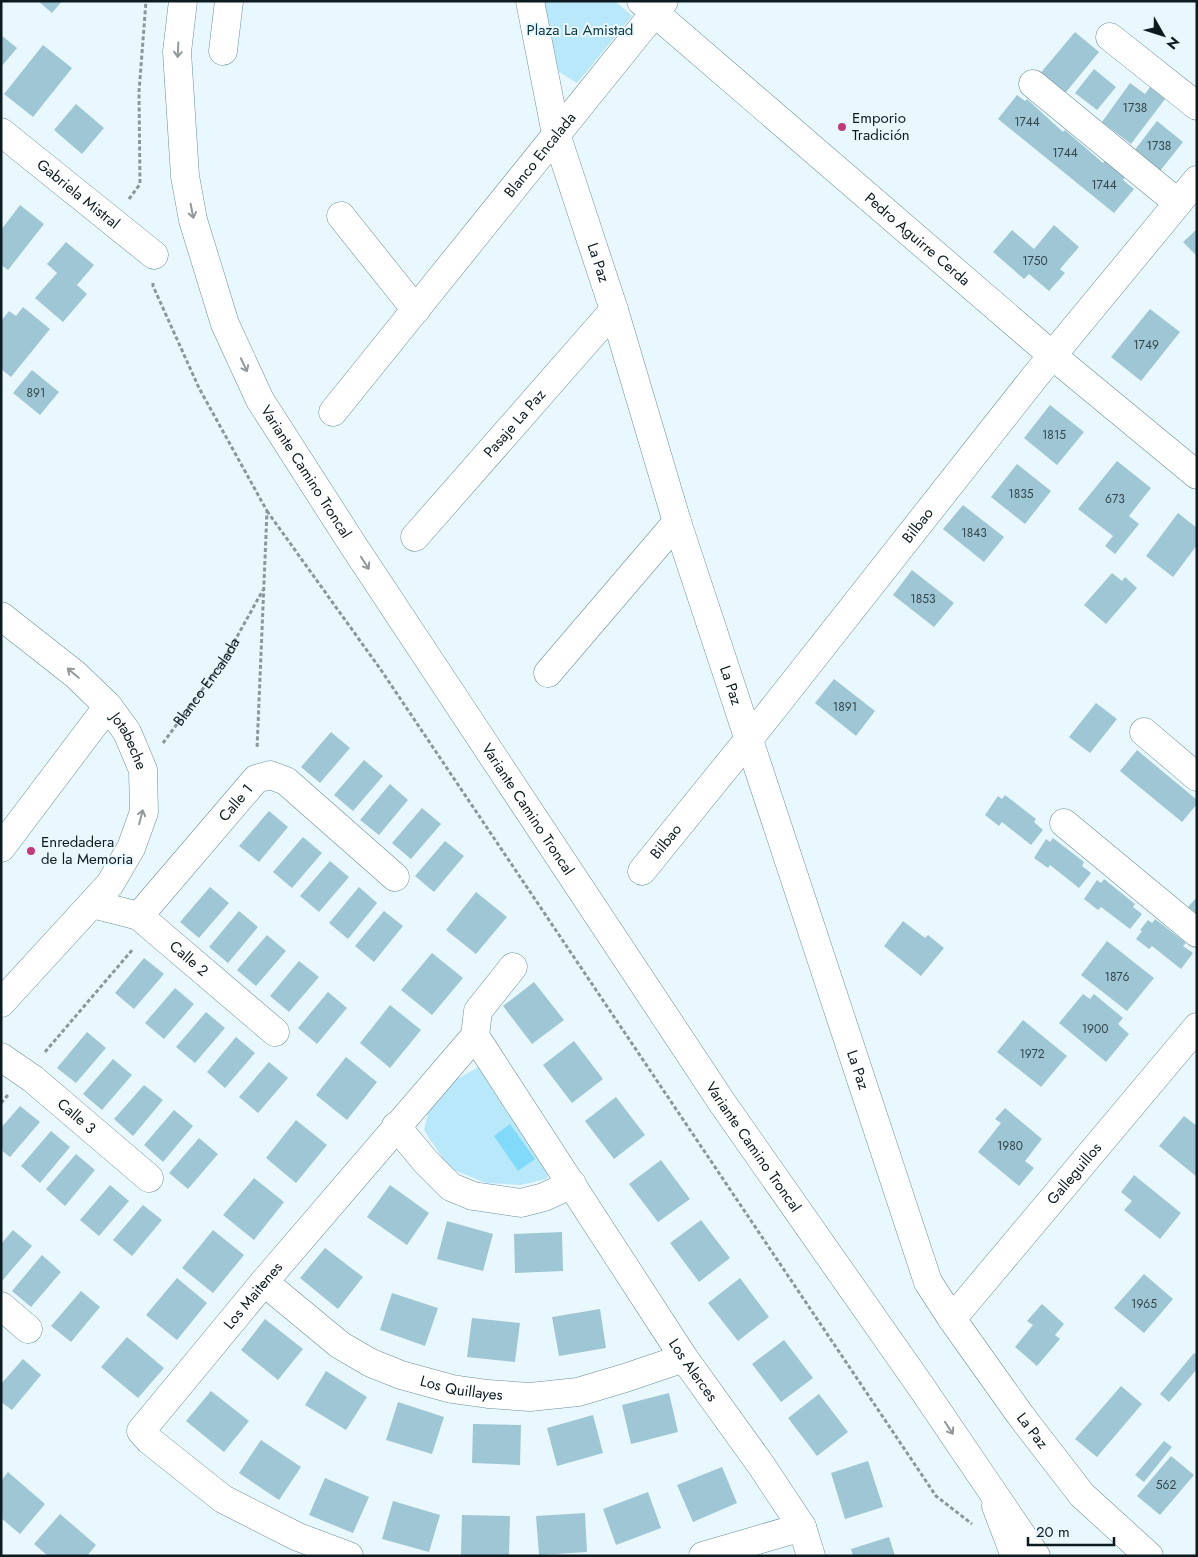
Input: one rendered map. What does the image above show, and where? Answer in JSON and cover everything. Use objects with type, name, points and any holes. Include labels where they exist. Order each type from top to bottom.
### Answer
[{"type":"street","name":"Variante Camino Troncal","points":[[183,1],[177,52],[185,176],[193,220],[225,324],[260,400],[353,545],[723,1104],[922,1388],[1036,1556]]},
{"type":"street","points":[[223,52],[229,1]]},
{"type":"street","name":"La Paz","points":[[530,1],[556,134],[614,310],[677,522],[928,1282],[1021,1416],[1082,1495],[1149,1556]]},
{"type":"street","name":"Blanco Encalada","points":[[332,412],[556,134],[653,5]]},
{"type":"street","name":"Pedro Aguirre Cerda","points":[[653,5],[1053,356],[1197,475]]},
{"type":"street","points":[[1110,36],[1197,106]]},
{"type":"street","points":[[1033,84],[1178,203]]},
{"type":"street","name":"Gabriela Mistral","points":[[1,132],[154,255]]},
{"type":"street","name":"Bilbao","points":[[642,871],[1033,379],[1197,180]]},
{"type":"street","points":[[340,216],[416,310]]},
{"type":"street","name":"Pasaje La Paz","points":[[415,537],[614,310]]},
{"type":"street","points":[[548,673],[677,522]]},
{"type":"street","name":"Jotabeche","points":[[1,616],[76,675],[108,706],[127,732],[143,770],[144,812],[131,848],[110,884],[1,1003]]},
{"type":"street","points":[[1,848],[108,706]]},
{"type":"street","points":[[1144,732],[1197,777]]},
{"type":"street","name":"Calle 1","points":[[140,916],[256,779],[270,775],[286,781],[394,877]]},
{"type":"street","points":[[1064,823],[1197,933]]},
{"type":"street","name":"Calle 2","points":[[92,904],[140,916],[275,1032]]},
{"type":"street","points":[[475,1036],[478,1011],[513,968]]},
{"type":"street","name":"Galleguillos","points":[[952,1319],[1197,1027]]},
{"type":"street","name":"Los Maitenes","points":[[349,1556],[298,1537],[224,1499],[149,1440],[141,1431],[264,1282],[475,1036]]},
{"type":"street","name":"Los Alerces","points":[[475,1036],[684,1358],[761,1465],[802,1527],[811,1556]]},
{"type":"street","name":"Calle 3","points":[[1,1057],[27,1074],[149,1178]]},
{"type":"street","points":[[396,1126],[426,1162],[451,1187],[473,1196],[521,1203],[572,1184]]},
{"type":"street","name":"Los Quillayes","points":[[264,1282],[340,1345],[371,1363],[401,1375],[452,1389],[530,1397],[578,1392],[684,1358]]},
{"type":"street","points":[[1,1306],[28,1329]]},
{"type":"street","points":[[990,1490],[1015,1556]]},
{"type":"street","points":[[703,1556],[802,1527]]},
{"type":"path","points":[[114,222],[140,184],[139,92],[146,1]]},
{"type":"path","points":[[154,255],[153,286],[156,294],[199,388],[267,510],[381,670],[936,1496],[974,1526]]},
{"type":"path","points":[[256,779],[267,510]]},
{"type":"path","name":"Blanco Encalada","points":[[143,770],[224,660],[264,589]]},
{"type":"green space","name":"Plaza La Amistad","points":[[543,1],[615,1],[632,16],[577,83],[559,72]]},
{"type":"green space","points":[[484,1064],[552,1170],[546,1179],[521,1185],[486,1183],[449,1168],[424,1130],[430,1104],[448,1084]]},
{"type":"water","points":[[510,1124],[535,1159],[518,1171],[494,1136]]},
{"type":"building","points":[[38,1],[62,1],[52,13]]},
{"type":"building","points":[[1075,32],[1099,52],[1062,97],[1038,76]]},
{"type":"building","points":[[1,35],[17,48],[1,67]]},
{"type":"building","points":[[43,45],[72,68],[33,117],[4,94]]},
{"type":"building","points":[[1094,69],[1116,87],[1097,110],[1075,93]]},
{"type":"building","points":[[1130,83],[1145,94],[1153,83],[1168,95],[1131,144],[1102,122]]},
{"type":"building","points":[[1017,95],[1025,101],[1027,99],[1063,132],[1065,130],[1103,163],[1105,160],[1125,177],[1123,180],[1134,189],[1114,213],[998,119]]},
{"type":"building","points":[[76,104],[104,128],[82,154],[54,130]]},
{"type":"building","points":[[1157,121],[1183,142],[1160,171],[1134,151]]},
{"type":"building","points":[[20,205],[44,224],[8,270],[1,265],[1,230]]},
{"type":"building","points":[[1054,225],[1079,247],[1060,269],[1065,273],[1049,291],[1029,274],[1024,279],[993,252],[1012,230],[1034,249]]},
{"type":"building","points":[[1197,229],[1197,256],[1183,242]]},
{"type":"building","points":[[66,242],[94,265],[77,285],[87,294],[63,322],[35,298],[57,273],[47,264]]},
{"type":"building","points":[[23,307],[50,329],[11,377],[1,369],[1,321],[9,311],[16,316]]},
{"type":"building","points":[[1150,309],[1180,332],[1141,381],[1111,357]]},
{"type":"building","points":[[32,370],[59,392],[40,415],[13,393]]},
{"type":"building","points":[[1050,405],[1084,432],[1057,465],[1024,438]]},
{"type":"building","points":[[1117,461],[1151,488],[1129,516],[1139,524],[1115,554],[1105,546],[1113,536],[1078,509]]},
{"type":"building","points":[[1017,464],[1051,491],[1025,524],[991,497]]},
{"type":"building","points":[[963,505],[1004,537],[984,562],[943,529]]},
{"type":"building","points":[[1178,513],[1197,528],[1197,545],[1173,577],[1146,556]]},
{"type":"building","points":[[912,570],[954,603],[934,627],[893,595]]},
{"type":"building","points":[[1112,573],[1122,581],[1125,577],[1137,588],[1106,624],[1084,605]]},
{"type":"building","points":[[834,679],[875,711],[856,736],[815,703]]},
{"type":"building","points":[[1096,703],[1117,719],[1090,753],[1069,737]]},
{"type":"building","points":[[331,732],[350,748],[320,783],[301,767]]},
{"type":"building","points":[[1137,750],[1197,800],[1197,804],[1182,822],[1120,771]]},
{"type":"building","points":[[364,760],[383,776],[353,811],[334,795]]},
{"type":"building","points":[[390,784],[408,800],[379,835],[360,820]]},
{"type":"building","points":[[1005,795],[1036,819],[1034,822],[1043,830],[1031,845],[1002,822],[999,826],[985,815],[998,796],[1002,799]]},
{"type":"building","points":[[422,808],[441,824],[411,859],[392,843]]},
{"type":"building","points":[[269,811],[288,827],[259,862],[239,846]]},
{"type":"building","points":[[303,837],[322,853],[292,888],[273,872]]},
{"type":"building","points":[[1053,838],[1084,862],[1082,866],[1091,873],[1079,888],[1050,865],[1048,868],[1034,858],[1046,839],[1050,842]]},
{"type":"building","points":[[445,841],[464,856],[434,892],[415,876]]},
{"type":"building","points":[[330,861],[349,877],[319,912],[300,896]]},
{"type":"building","points":[[1104,879],[1135,904],[1133,907],[1142,914],[1130,929],[1101,907],[1098,910],[1084,899],[1097,880],[1101,883]]},
{"type":"building","points":[[210,887],[229,903],[199,938],[180,922]]},
{"type":"building","points":[[359,887],[377,903],[348,939],[329,923]]},
{"type":"building","points":[[476,892],[507,917],[476,954],[446,930]]},
{"type":"building","points":[[1197,897],[1197,914],[1188,907]]},
{"type":"building","points":[[239,911],[258,927],[228,963],[209,947]]},
{"type":"building","points":[[384,911],[403,926],[374,962],[355,946]]},
{"type":"building","points":[[1155,919],[1186,943],[1183,946],[1193,953],[1181,969],[1152,946],[1149,949],[1136,939],[1148,920],[1152,923]]},
{"type":"building","points":[[903,921],[925,938],[928,935],[944,948],[921,976],[884,946]]},
{"type":"building","points":[[267,935],[286,951],[256,986],[237,970]]},
{"type":"building","points":[[1107,941],[1154,978],[1127,1011],[1081,975]]},
{"type":"building","points":[[432,953],[463,978],[432,1015],[401,990]]},
{"type":"building","points":[[144,958],[164,974],[134,1009],[115,993]]},
{"type":"building","points":[[299,961],[319,977],[289,1012],[270,996]]},
{"type":"building","points":[[534,982],[564,1020],[532,1044],[503,1006]]},
{"type":"building","points":[[175,988],[194,1004],[164,1039],[145,1023]]},
{"type":"building","points":[[328,992],[347,1008],[317,1044],[298,1028]]},
{"type":"building","points":[[1083,994],[1090,999],[1094,994],[1123,1018],[1118,1024],[1129,1034],[1106,1062],[1059,1023]]},
{"type":"building","points":[[390,1005],[421,1030],[390,1068],[360,1043]]},
{"type":"building","points":[[206,1012],[225,1028],[195,1063],[176,1047]]},
{"type":"building","points":[[1023,1020],[1067,1056],[1041,1087],[997,1052]]},
{"type":"building","points":[[87,1032],[106,1048],[76,1083],[57,1068]]},
{"type":"building","points":[[236,1037],[255,1053],[225,1088],[207,1072]]},
{"type":"building","points":[[574,1041],[603,1079],[572,1103],[543,1065]]},
{"type":"building","points":[[346,1057],[377,1082],[347,1120],[316,1095]]},
{"type":"building","points":[[113,1059],[132,1075],[102,1110],[83,1094]]},
{"type":"building","points":[[269,1062],[288,1078],[258,1113],[239,1097]]},
{"type":"building","points":[[144,1085],[163,1100],[133,1136],[114,1119]]},
{"type":"building","points":[[616,1097],[645,1135],[614,1159],[585,1121]]},
{"type":"building","points":[[20,1106],[40,1122],[10,1157],[1,1150],[1,1128]]},
{"type":"building","points":[[1005,1108],[1042,1139],[1025,1161],[1034,1168],[1019,1186],[978,1152],[1001,1123],[995,1119]]},
{"type":"building","points":[[174,1110],[193,1126],[163,1162],[144,1145]]},
{"type":"building","points":[[1184,1116],[1197,1126],[1197,1177],[1159,1146]]},
{"type":"building","points":[[296,1120],[327,1145],[296,1183],[266,1158]]},
{"type":"building","points":[[51,1131],[70,1147],[40,1183],[21,1166]]},
{"type":"building","points":[[199,1138],[218,1154],[188,1189],[169,1173]]},
{"type":"building","points":[[76,1154],[95,1170],[65,1206],[46,1189]]},
{"type":"building","points":[[661,1160],[690,1199],[658,1222],[629,1184]]},
{"type":"building","points":[[1134,1175],[1181,1213],[1160,1239],[1124,1210],[1132,1201],[1121,1192]]},
{"type":"building","points":[[254,1178],[284,1202],[254,1240],[223,1215]]},
{"type":"building","points":[[110,1185],[129,1201],[99,1236],[80,1220]]},
{"type":"building","points":[[390,1185],[429,1213],[407,1245],[367,1217]]},
{"type":"building","points":[[143,1205],[162,1220],[132,1256],[113,1240]]},
{"type":"building","points":[[701,1220],[730,1258],[699,1282],[670,1243]]},
{"type":"building","points":[[447,1221],[493,1234],[483,1271],[437,1259]]},
{"type":"building","points":[[13,1230],[32,1246],[2,1281],[1,1244]]},
{"type":"building","points":[[213,1230],[244,1255],[213,1293],[182,1268]]},
{"type":"building","points":[[562,1232],[563,1271],[515,1273],[514,1234]]},
{"type":"building","points":[[325,1248],[363,1277],[338,1309],[300,1278]]},
{"type":"building","points":[[42,1255],[61,1272],[31,1307],[12,1291]]},
{"type":"building","points":[[1144,1274],[1173,1299],[1144,1333],[1114,1308]]},
{"type":"building","points":[[177,1278],[207,1303],[177,1340],[146,1315]]},
{"type":"building","points":[[740,1278],[769,1317],[738,1341],[708,1303]]},
{"type":"building","points":[[81,1291],[100,1307],[71,1342],[51,1326]]},
{"type":"building","points":[[392,1293],[438,1308],[425,1346],[380,1330]]},
{"type":"building","points":[[1042,1304],[1064,1324],[1055,1335],[1060,1339],[1037,1366],[1015,1347],[1033,1325],[1027,1321]]},
{"type":"building","points":[[600,1309],[606,1348],[559,1356],[552,1317]]},
{"type":"building","points":[[472,1318],[520,1323],[515,1362],[467,1357]]},
{"type":"building","points":[[265,1319],[303,1349],[278,1380],[241,1350]]},
{"type":"building","points":[[127,1337],[164,1368],[138,1398],[101,1367]]},
{"type":"building","points":[[784,1340],[813,1378],[781,1402],[752,1364]]},
{"type":"building","points":[[1194,1353],[1197,1355],[1197,1369],[1169,1402],[1160,1394]]},
{"type":"building","points":[[23,1359],[41,1375],[12,1410],[1,1402],[1,1384]]},
{"type":"building","points":[[326,1371],[367,1397],[346,1430],[305,1405]]},
{"type":"building","points":[[1121,1386],[1142,1404],[1097,1457],[1075,1439]]},
{"type":"building","points":[[211,1391],[249,1421],[224,1452],[186,1421]]},
{"type":"building","points":[[669,1393],[678,1432],[631,1444],[622,1405]]},
{"type":"building","points":[[819,1394],[848,1432],[817,1456],[788,1418]]},
{"type":"building","points":[[398,1402],[444,1417],[432,1454],[386,1440]]},
{"type":"building","points":[[593,1415],[603,1453],[557,1466],[547,1428]]},
{"type":"building","points":[[473,1424],[521,1425],[520,1465],[472,1463]]},
{"type":"building","points":[[261,1440],[301,1467],[279,1500],[239,1473]]},
{"type":"building","points":[[1164,1441],[1172,1447],[1144,1482],[1135,1475]]},
{"type":"building","points":[[1171,1456],[1194,1475],[1160,1515],[1137,1496]]},
{"type":"building","points":[[868,1461],[883,1507],[845,1519],[831,1473]]},
{"type":"building","points":[[722,1467],[737,1503],[693,1522],[677,1485]]},
{"type":"building","points":[[8,1472],[45,1504],[20,1534],[1,1518],[1,1481]]},
{"type":"building","points":[[325,1478],[369,1497],[353,1533],[309,1515]]},
{"type":"building","points":[[648,1492],[661,1528],[616,1545],[603,1509]]},
{"type":"building","points":[[393,1501],[440,1515],[429,1552],[382,1539]]},
{"type":"building","points":[[585,1513],[587,1552],[539,1555],[536,1516]]},
{"type":"building","points":[[60,1514],[96,1545],[87,1556],[48,1556],[34,1544]]},
{"type":"building","points":[[462,1515],[510,1516],[509,1556],[461,1555]]},
{"type":"building","points":[[889,1537],[895,1556],[853,1556],[851,1549]]},
{"type":"place","name":"Emporio Tradición","points":[[842,127]]},
{"type":"place","name":"Enredadera de la Memoria","points":[[31,851]]}]
